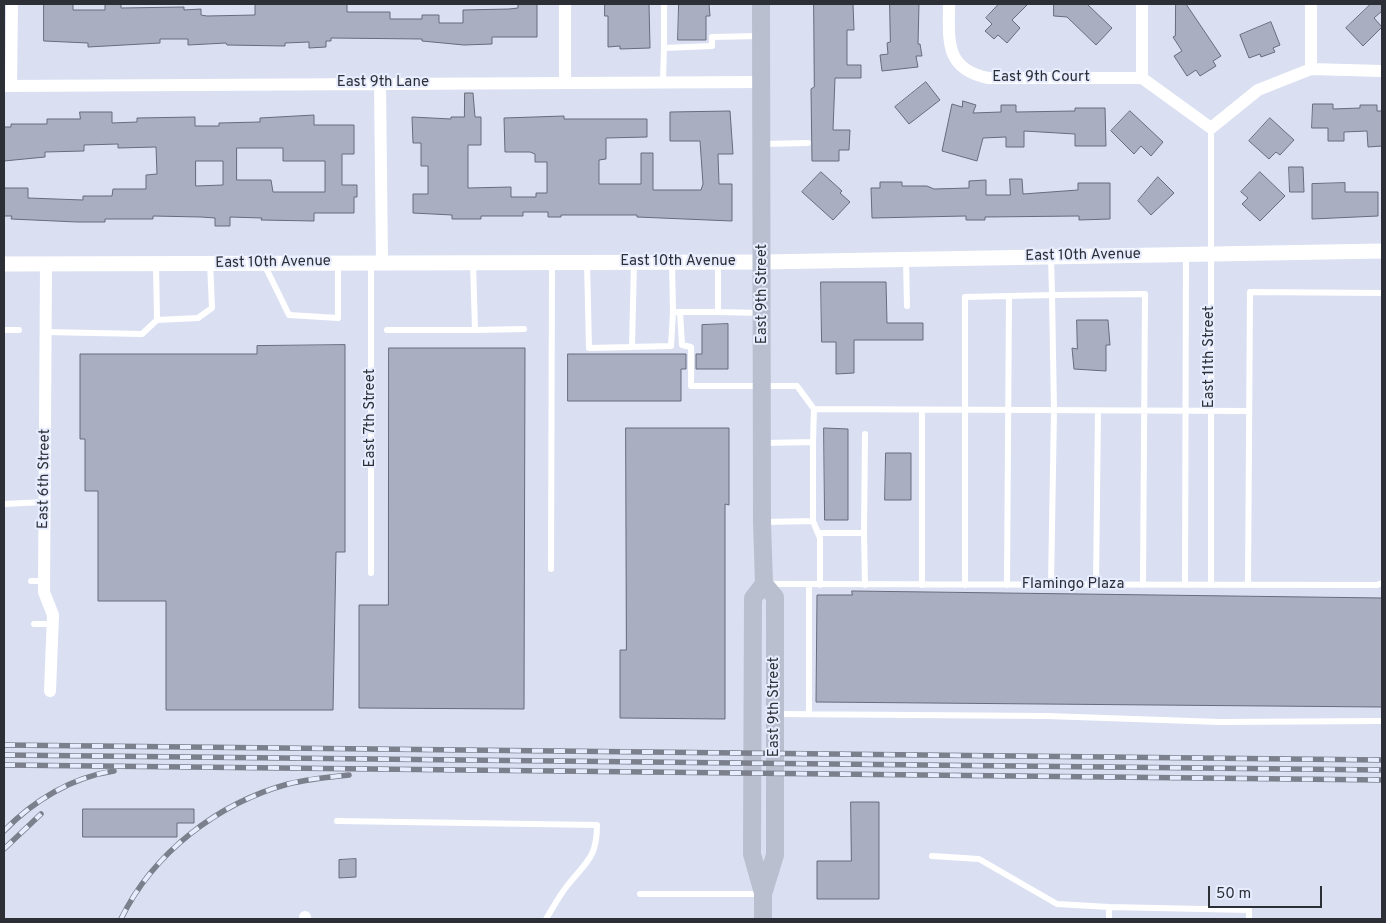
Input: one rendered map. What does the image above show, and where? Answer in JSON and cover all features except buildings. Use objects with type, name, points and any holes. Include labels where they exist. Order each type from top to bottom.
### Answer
[{"type":"main road","name":"East 9th Street","points":[[761,4],[763,262],[762,522],[764,584],[775,597],[775,854],[764,894]]},
{"type":"main road","name":"East 9th Street","points":[[764,584],[753,598],[752,854],[764,894]]},
{"type":"main road","points":[[763,919],[764,894]]},
{"type":"street","points":[[7,86],[12,4]]},
{"type":"street","points":[[565,4],[565,82]]},
{"type":"street","name":"East 9th Court","points":[[949,4],[951,52],[958,64],[972,75],[988,78],[1142,78]]},
{"type":"street","points":[[1142,4],[1142,78],[1211,128],[1258,90],[1311,69],[1382,71]]},
{"type":"street","points":[[1311,4],[1311,69]]},
{"type":"street","name":"East 9th Lane","points":[[7,86],[761,82]]},
{"type":"street","name":"East 7th Street","points":[[376,262],[380,83]]},
{"type":"street","name":"East 10th Avenue","points":[[4,264],[763,262],[1382,251]]},
{"type":"street","name":"East 6th Street","points":[[46,265],[44,592],[53,615],[50,691]]},
{"type":"lane","points":[[662,82],[664,4]]},
{"type":"lane","points":[[664,48],[712,46],[712,37],[761,36]]},
{"type":"lane","name":"East 11th Street","points":[[1211,128],[1209,254],[1211,585]]},
{"type":"lane","points":[[762,144],[808,143]]},
{"type":"lane","points":[[1185,585],[1186,255]]},
{"type":"lane","points":[[1051,257],[1054,411],[1052,585]]},
{"type":"lane","points":[[906,259],[907,306]]},
{"type":"lane","points":[[263,263],[289,315],[338,318],[338,262]]},
{"type":"lane","name":"East 7th Street","points":[[371,573],[376,262]]},
{"type":"lane","points":[[473,262],[475,330]]},
{"type":"lane","points":[[551,569],[552,262]]},
{"type":"lane","points":[[587,262],[589,348],[671,346],[673,312],[672,262]]},
{"type":"lane","points":[[632,347],[634,262]]},
{"type":"lane","points":[[718,262],[718,312]]},
{"type":"lane","points":[[46,332],[142,334],[157,320],[198,318],[212,308],[210,263]]},
{"type":"lane","points":[[156,264],[157,320]]},
{"type":"lane","points":[[1248,585],[1250,292],[1382,293]]},
{"type":"lane","points":[[965,585],[966,297],[1145,294],[1143,585]]},
{"type":"lane","points":[[1007,585],[1009,296]]},
{"type":"lane","points":[[673,312],[763,313]]},
{"type":"lane","points":[[680,312],[682,345],[691,347],[691,386],[796,386],[814,409],[813,521],[820,538],[820,585]]},
{"type":"lane","points":[[387,330],[524,329]]},
{"type":"lane","points":[[4,330],[19,330]]},
{"type":"lane","points":[[814,409],[922,410],[965,408],[1054,411],[1249,411]]},
{"type":"lane","points":[[922,410],[922,585]]},
{"type":"lane","points":[[1096,585],[1098,411]]},
{"type":"lane","points":[[865,434],[865,585]]},
{"type":"lane","points":[[763,443],[814,442]]},
{"type":"lane","points":[[4,504],[45,502]]},
{"type":"lane","points":[[762,522],[813,521]]},
{"type":"lane","points":[[818,533],[864,532]]},
{"type":"lane","points":[[31,581],[44,581]]},
{"type":"lane","name":"Flamingo Plaza","points":[[764,584],[1376,585],[1382,583]]},
{"type":"lane","points":[[809,585],[810,714]]},
{"type":"lane","points":[[34,624],[52,624]]},
{"type":"lane","points":[[775,714],[1047,716],[1220,722],[1382,721]]},
{"type":"lane","points":[[337,822],[597,825],[597,844],[592,857],[566,888],[546,919]]},
{"type":"lane","points":[[932,856],[978,859],[1058,904],[1249,910],[1249,919]]},
{"type":"lane","points":[[640,894],[764,894]]},
{"type":"lane","points":[[1109,907],[1109,919]]},
{"type":"railway","points":[[4,745],[1382,760]]},
{"type":"railway","points":[[4,755],[1382,770]]},
{"type":"railway","points":[[4,765],[1382,780]]},
{"type":"railway","points":[[4,831],[40,800],[54,792],[83,779],[114,771]]},
{"type":"railway","points":[[121,919],[134,895],[169,852],[213,818],[237,804],[288,784],[311,779],[349,775]]},
{"type":"railway","points":[[4,849],[41,814]]}]
